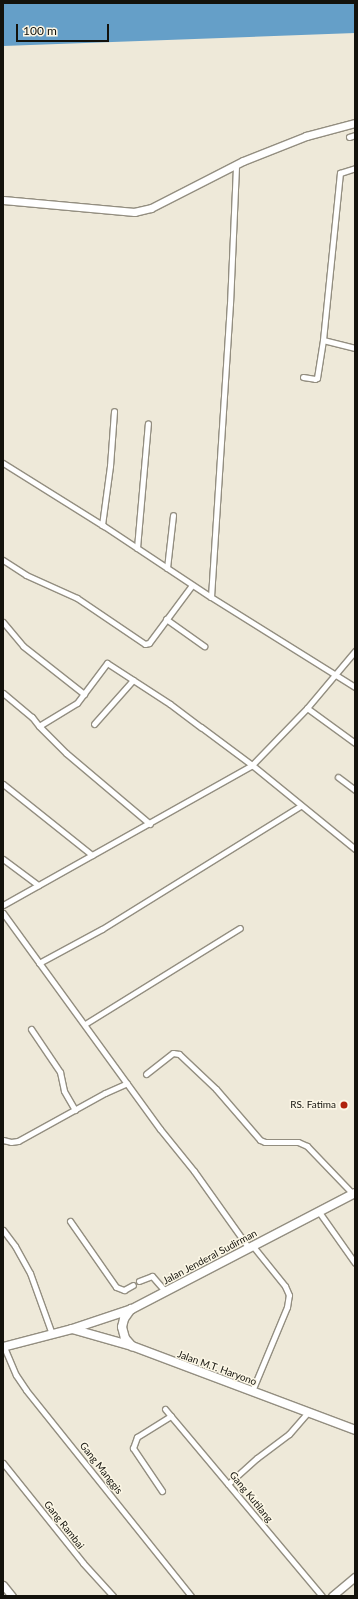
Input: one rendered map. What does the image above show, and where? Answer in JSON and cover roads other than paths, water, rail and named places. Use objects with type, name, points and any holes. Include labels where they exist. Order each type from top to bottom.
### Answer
[{"type":"main road","name":"Jalan Jenderal Sudirman","points":[[4,1347],[72,1329],[132,1309],[354,1193]]},
{"type":"main road","points":[[132,1309],[124,1319],[122,1327],[125,1338],[132,1346]]},
{"type":"main road","name":"Jalan M.T. Haryono","points":[[72,1329],[132,1346],[355,1430]]},
{"type":"street","points":[[3,200],[134,212],[151,208],[236,164],[306,136],[355,123]]},
{"type":"street","points":[[349,137],[355,135]]},
{"type":"street","points":[[211,597],[230,304],[236,164]]},
{"type":"street","points":[[303,377],[316,378],[323,340],[340,174],[341,172],[355,168]]},
{"type":"street","points":[[323,340],[355,347]]},
{"type":"street","points":[[102,525],[110,466],[114,411]]},
{"type":"street","points":[[137,548],[148,423]]},
{"type":"street","points":[[3,463],[102,525],[192,585],[355,687]]},
{"type":"street","points":[[167,568],[173,515]]},
{"type":"street","points":[[3,560],[26,574],[77,598],[145,644],[149,643],[192,585]]},
{"type":"street","points":[[166,619],[204,646]]},
{"type":"street","points":[[3,622],[23,646],[84,694]]},
{"type":"street","points":[[3,906],[92,854],[150,824],[252,765],[307,708],[355,651]]},
{"type":"street","points":[[39,726],[70,709],[84,694],[107,663],[170,704],[252,765],[300,806],[355,849]]},
{"type":"street","points":[[94,724],[133,680]]},
{"type":"street","points":[[3,693],[32,717],[66,753],[150,824]]},
{"type":"street","points":[[307,708],[355,743]]},
{"type":"street","points":[[338,777],[355,790]]},
{"type":"street","points":[[3,784],[92,854]]},
{"type":"street","points":[[39,963],[102,929],[300,806]]},
{"type":"street","points":[[3,859],[38,885]]},
{"type":"street","points":[[3,913],[160,1129],[194,1171],[250,1246],[285,1286],[289,1297],[287,1307],[252,1391]]},
{"type":"street","points":[[85,1024],[240,928]]},
{"type":"street","points":[[31,1029],[60,1072],[64,1091],[75,1110]]},
{"type":"street","points":[[146,1074],[173,1053],[180,1054],[216,1089],[260,1140],[265,1142],[298,1142],[307,1146],[354,1193]]},
{"type":"street","points":[[3,1140],[11,1142],[18,1141],[127,1083]]},
{"type":"street","points":[[319,1212],[355,1263]]},
{"type":"street","points":[[70,1221],[116,1287],[124,1290],[133,1285]]},
{"type":"street","points":[[3,1230],[21,1256],[30,1273],[52,1334]]},
{"type":"street","points":[[140,1281],[152,1276],[166,1292]]},
{"type":"street","name":"Gang Manggis","points":[[4,1347],[16,1375],[26,1390],[191,1596]]},
{"type":"street","name":"Gang Kutilang","points":[[166,1409],[322,1596]]},
{"type":"street","points":[[228,1484],[257,1458],[289,1434],[308,1412]]},
{"type":"street","points":[[162,1491],[133,1448],[137,1437],[171,1416]]},
{"type":"street","name":"Gang Rambai","points":[[3,1462],[83,1563],[113,1596]]},
{"type":"street","points":[[332,1596],[355,1577]]},
{"type":"street","points":[[3,1585],[12,1596]]},
{"type":"water","points":[[3,3],[355,3],[355,33],[3,46]]},
{"type":"place","name":"RS. Fatima","points":[[344,1105]]}]
